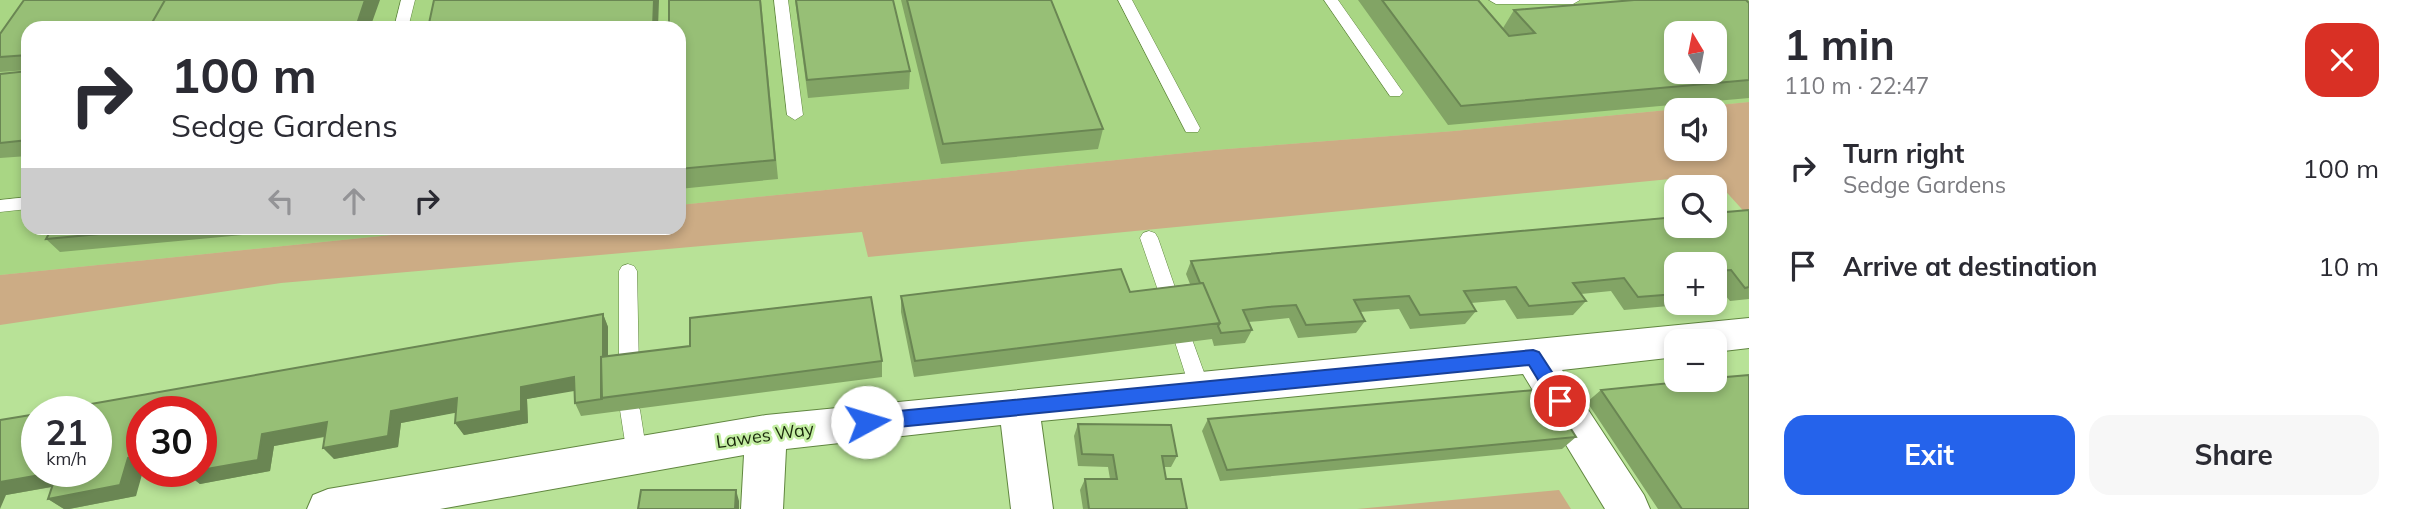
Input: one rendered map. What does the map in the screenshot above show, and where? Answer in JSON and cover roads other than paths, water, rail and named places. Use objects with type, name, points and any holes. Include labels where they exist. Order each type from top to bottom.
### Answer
[{"type":"street","name":"Lawes Way","points":[[328,509],[766,433],[1533,357],[1749,332]]},
{"type":"street","points":[[1533,357],[1629,509]]},
{"type":"street","points":[[1020,406],[1032,509]]},
{"type":"street","points":[[762,509],[766,433]]},
{"type":"lane","points":[[403,21],[408,0]]},
{"type":"lane","points":[[780,0],[795,115]]},
{"type":"lane","points":[[1125,0],[1192,128]]},
{"type":"lane","points":[[1331,0],[1395,92]]},
{"type":"lane","points":[[1496,0],[1573,0]]},
{"type":"lane","points":[[0,206],[21,204]]},
{"type":"lane","points":[[1149,237],[1171,302]]},
{"type":"lane","points":[[628,271],[629,371]]},
{"type":"lane","points":[[1184,342],[1200,389]]},
{"type":"lane","points":[[630,410],[637,455]]}]
